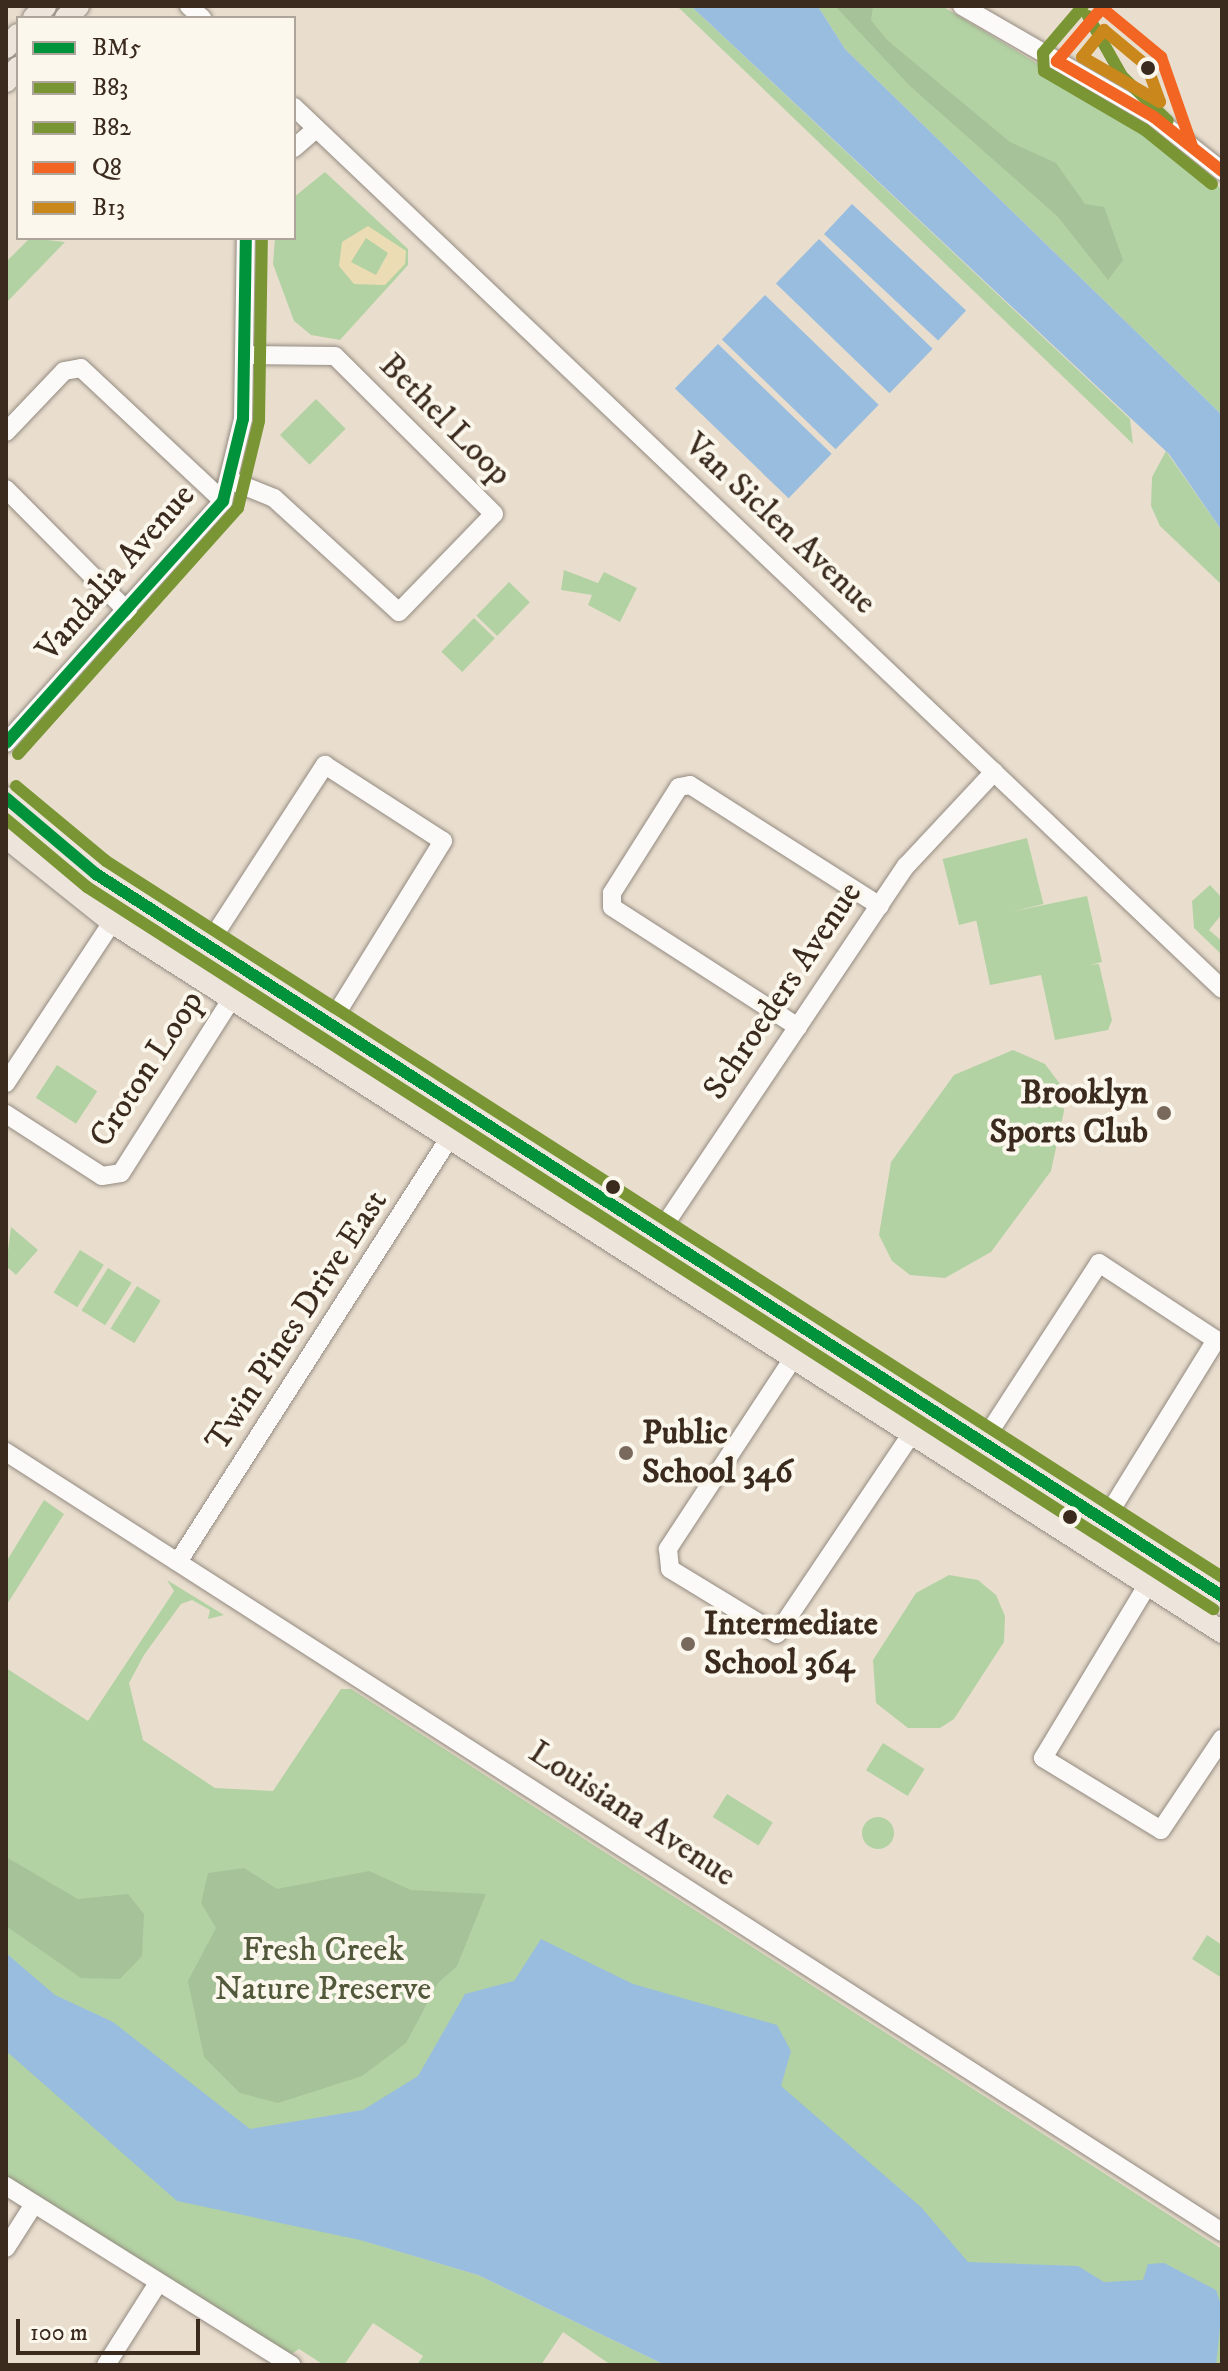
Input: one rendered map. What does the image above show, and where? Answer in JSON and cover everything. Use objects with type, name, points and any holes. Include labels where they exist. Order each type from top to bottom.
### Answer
[{"type":"main road","points":[[6,798],[68,854],[207,945],[332,1021],[466,1112],[659,1231],[1222,1596]]},
{"type":"main road","points":[[6,837],[112,922],[1222,1632]]},
{"type":"street","points":[[962,6],[1154,117],[1222,171]]},
{"type":"street","name":"Van Siclen Avenue","points":[[296,109],[1222,989]]},
{"type":"street","points":[[296,146],[316,129]]},
{"type":"street","name":"Vandalia Avenue","points":[[6,743],[128,612],[223,501],[232,481],[244,355],[246,240]]},
{"type":"street","name":"Bethel Loop","points":[[232,481],[274,498],[399,612],[494,514],[335,356],[244,355]]},
{"type":"street","points":[[6,432],[64,371],[81,368],[223,501]]},
{"type":"street","points":[[6,489],[128,612]]},
{"type":"street","points":[[191,971],[325,765],[443,841],[332,1021]]},
{"type":"street","name":"Schroeders Avenue","points":[[641,1260],[906,866],[994,772]]},
{"type":"street","points":[[798,1027],[612,907],[612,893],[679,787],[690,785],[880,906]]},
{"type":"street","points":[[6,1083],[112,922]]},
{"type":"street","name":"Croton Loop","points":[[6,1114],[102,1176],[121,1173],[249,971]]},
{"type":"street","name":"Twin Pines Drive East","points":[[178,1562],[452,1139],[466,1112]]},
{"type":"street","points":[[966,1468],[1099,1263],[1216,1340],[1105,1520]]},
{"type":"street","points":[[811,1331],[665,1561],[766,1632],[786,1629],[912,1433]]},
{"type":"street","name":"Louisiana Avenue","points":[[6,1452],[1222,2232]]},
{"type":"street","points":[[1148,1584],[1043,1758],[1161,1830],[1222,1739]]},
{"type":"street","points":[[6,2186],[283,2363]]},
{"type":"street","points":[[6,2248],[34,2204]]},
{"type":"street","points":[[106,2365],[158,2283]]},
{"type":"green space","points":[[677,6],[691,6],[1130,419],[1133,444]]},
{"type":"green space","points":[[808,6],[942,6],[1179,149],[1222,190],[1222,415],[845,49],[819,8]]},
{"type":"green space","points":[[835,6],[873,6],[871,20],[887,40],[1010,142],[1056,163],[1085,204],[1104,207],[1123,260],[1108,280],[1058,217],[910,86]]},
{"type":"green space","points":[[325,172],[408,249],[408,265],[340,340],[311,335],[294,321],[273,264],[275,240],[296,240],[296,195]]},
{"type":"green space","points":[[28,240],[65,242],[8,301],[6,262]]},
{"type":"green space","points":[[316,399],[346,429],[310,465],[280,435]]},
{"type":"green space","points":[[1166,451],[1222,531],[1222,585],[1160,526],[1151,506],[1152,477]]},
{"type":"green space","points":[[564,570],[598,583],[604,572],[637,588],[620,622],[588,605],[592,595],[561,590]]},
{"type":"green space","points":[[509,582],[530,602],[497,636],[476,616]]},
{"type":"green space","points":[[474,618],[495,638],[462,672],[441,652]]},
{"type":"green space","points":[[1027,838],[1043,904],[959,925],[943,859]]},
{"type":"green space","points":[[1210,885],[1222,898],[1222,914],[1209,930],[1222,941],[1222,955],[1194,928],[1192,901]]},
{"type":"green space","points":[[1087,896],[1102,962],[1090,965],[1099,964],[1112,1020],[1108,1030],[1055,1040],[1041,975],[990,985],[976,919]]},
{"type":"green space","points":[[1013,1050],[1045,1064],[1060,1084],[1064,1111],[1051,1171],[991,1252],[945,1278],[910,1275],[892,1261],[879,1235],[891,1162],[954,1075]]},
{"type":"green space","points":[[57,1065],[97,1091],[76,1124],[36,1098]]},
{"type":"green space","points":[[11,1227],[38,1250],[16,1275],[6,1266]]},
{"type":"green space","points":[[80,1250],[104,1265],[77,1307],[54,1292]]},
{"type":"green space","points":[[108,1268],[132,1283],[105,1325],[82,1310]]},
{"type":"green space","points":[[137,1286],[161,1301],[134,1343],[111,1328]]},
{"type":"green space","points":[[44,1500],[64,1514],[6,1606],[6,1562]]},
{"type":"green space","points":[[949,1575],[978,1580],[996,1595],[1005,1616],[1004,1642],[954,1719],[940,1728],[908,1728],[876,1703],[873,1660],[916,1593]]},
{"type":"green space","name":"Fresh Creek Nature Preserve","points":[[167,1580],[224,1615],[208,1619],[210,1610],[192,1600],[181,1604],[144,1655],[129,1683],[143,1740],[215,1788],[273,1791],[341,1689],[351,1689],[1222,2249],[1222,2365],[1205,2365],[1013,2284],[435,2079],[365,2116],[249,2133],[6,1965],[6,1668],[88,1721],[174,1591]]},
{"type":"green space","points":[[883,1743],[925,1769],[908,1796],[866,1770]]},
{"type":"green space","points":[[727,1794],[773,1823],[758,1846],[713,1817]]},
{"type":"green space","points":[[878,1817],[890,1821],[894,1833],[890,1845],[878,1849],[866,1845],[862,1833],[866,1821]]},
{"type":"green space","points":[[6,1857],[78,1899],[128,1894],[144,1914],[142,1956],[120,1979],[81,1978],[6,1926]]},
{"type":"green space","points":[[244,1868],[277,1889],[369,1871],[411,1890],[486,1894],[457,1966],[438,1983],[406,2043],[362,2076],[278,2103],[240,2093],[204,2057],[188,1981],[216,1928],[201,1903],[208,1873]]},
{"type":"green space","points":[[1207,1935],[1222,1945],[1222,1978],[1192,1959]]},
{"type":"green space","points":[[6,2039],[361,2240],[478,2275],[665,2365],[611,2365],[563,2332],[541,2365],[417,2365],[423,2356],[373,2323],[344,2365],[324,2365],[299,2349],[290,2355],[6,2183]]},
{"type":"sand","points":[[368,226],[406,251],[405,264],[385,285],[354,284],[339,266],[342,242]],"holes":[[[366,238],[388,253],[376,275],[351,262]]]},
{"type":"water","points":[[691,6],[819,8],[845,49],[1222,415],[1222,531],[1169,454]]},
{"type":"water","points":[[852,204],[966,310],[938,340],[824,234]]},
{"type":"water","points":[[819,239],[933,349],[890,393],[776,284]]},
{"type":"water","points":[[765,295],[879,405],[836,449],[722,340]]},
{"type":"water","points":[[718,344],[832,454],[789,498],[675,389]]},
{"type":"water","points":[[541,1939],[633,1984],[777,2025],[791,2051],[781,2086],[921,2207],[968,2262],[1078,2266],[1104,2282],[1143,2280],[1148,2264],[1164,2263],[1216,2290],[1222,2308],[1216,2365],[665,2365],[478,2275],[360,2240],[177,2201],[6,2051],[6,1953],[55,1995],[113,2022],[250,2129],[363,2110],[418,2076],[465,1994],[514,1981]]},
{"type":"transit line","name":"B83","points":[[1083,6],[1043,53],[1044,71],[1145,130],[1212,184]]},
{"type":"transit line","name":"Q8","points":[[1102,8],[1057,61],[1154,117],[1222,171]]},
{"type":"transit line","name":"Q8","points":[[1102,8],[1161,57],[1192,146]]},
{"type":"transit line","name":"B83","points":[[1088,16],[1122,76],[1168,121]]},
{"type":"transit line","name":"B13","points":[[1104,30],[1147,66],[1160,102],[1082,57],[1104,30]]},
{"type":"transit line","name":"BM5","points":[[6,743],[223,501],[243,419],[246,240]]},
{"type":"transit line","name":"B83","points":[[18,754],[238,508],[259,421],[262,240]]},
{"type":"transit line","name":"B82","points":[[16,786],[106,861],[1222,1577]]},
{"type":"transit line","name":"BM5","points":[[6,798],[96,874],[1222,1596]]},
{"type":"transit line","name":"B83","points":[[6,819],[87,887],[1213,1609]]},
{"type":"place","name":"Brooklyn Sports Club","points":[[1164,1113]]},
{"type":"place","name":"Public School 346","points":[[626,1453]]},
{"type":"place","name":"Intermediate School 364","points":[[688,1644]]}]
